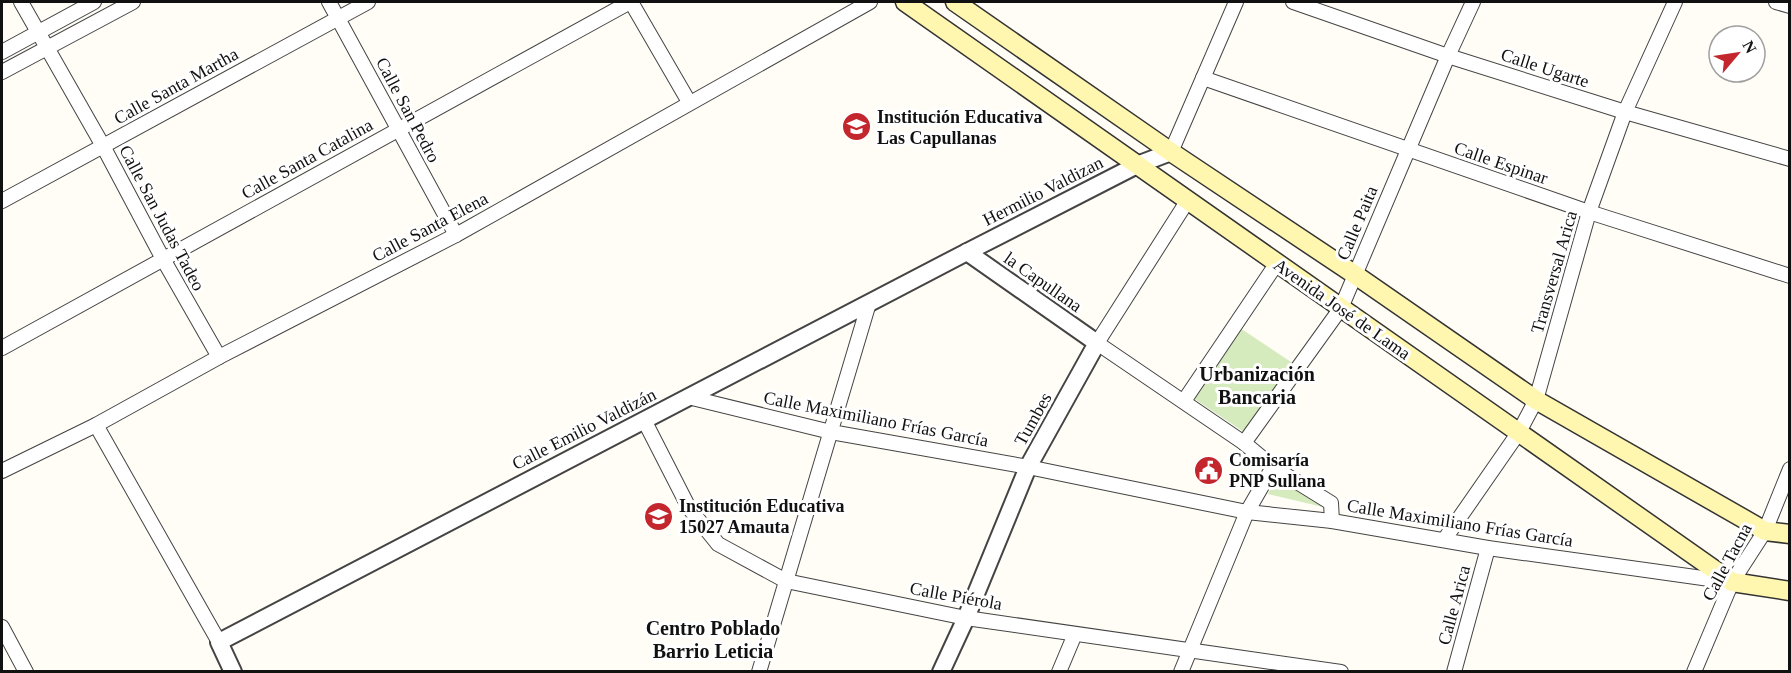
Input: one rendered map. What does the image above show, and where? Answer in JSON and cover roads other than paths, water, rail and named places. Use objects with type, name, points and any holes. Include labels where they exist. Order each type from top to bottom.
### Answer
[{"type":"main road","name":"Avenida José de Lama","points":[[905,2],[1732,582],[1790,591]]},
{"type":"main road","name":"Avenida José de Lama","points":[[955,2],[1536,400],[1765,531],[1790,534]]},
{"type":"street","name":"Calle San Judas Tadeo","points":[[21,2],[219,357]]},
{"type":"street","points":[[2,52],[94,2]]},
{"type":"street","points":[[2,72],[133,2]]},
{"type":"street","name":"Calle San Pedro","points":[[329,2],[456,235]]},
{"type":"street","name":"Calle Santa Martha","points":[[2,201],[368,2]]},
{"type":"street","points":[[630,2],[689,102]]},
{"type":"street","name":"Calle Santa Catalina","points":[[2,348],[630,2]]},
{"type":"street","name":"Calle Santa Elena","points":[[2,471],[96,425],[219,357],[456,235],[870,2]]},
{"type":"street","points":[[1171,152],[1236,2]]},
{"type":"street","name":"Calle Ugarte","points":[[1293,2],[1448,56],[1625,112],[1790,159]]},
{"type":"street","name":"Calle Paita","points":[[1244,443],[1341,308],[1473,2]]},
{"type":"street","name":"Transversal Arica","points":[[1444,540],[1519,432],[1536,400],[1589,212],[1625,112],[1675,2]]},
{"type":"street","points":[[1776,2],[1790,6]]},
{"type":"street","name":"Calle Espinar","points":[[1203,78],[1589,212],[1790,276]]},
{"type":"street","name":"Hermilio Valdizan","points":[[967,252],[1137,165],[1171,152]]},
{"type":"street","name":"Tumbes","points":[[941,672],[966,618],[1028,467],[1098,343],[1188,200]]},
{"type":"street","name":"Calle Emilio Valdizán","points":[[219,642],[967,252]]},
{"type":"street","name":"la Capullana","points":[[967,252],[1098,343]]},
{"type":"street","points":[[1184,401],[1277,263]]},
{"type":"street","points":[[759,672],[869,303]]},
{"type":"street","points":[[1098,343],[1244,443],[1274,467],[1331,503],[1332,521]]},
{"type":"street","name":"Calle Maximiliano Frías García","points":[[688,398],[831,432],[1028,467],[1247,512],[1332,521],[1488,548],[1732,582]]},
{"type":"street","name":"Calle Piérola","points":[[644,420],[689,508],[718,544],[786,581],[966,618],[1341,672]]},
{"type":"street","points":[[96,425],[219,642],[233,672]]},
{"type":"street","points":[[1181,672],[1247,512],[1274,467]]},
{"type":"street","name":"Calle Tacna","points":[[1694,672],[1732,582],[1765,531],[1790,469]]},
{"type":"street","name":"Calle Arica","points":[[1454,672],[1488,548]]},
{"type":"street","points":[[2,627],[26,672]]},
{"type":"street","points":[[1059,672],[1075,634]]},
{"type":"place","name":"Institución Educativa Las Capullanas","points":[[856,127]]},
{"type":"place","name":"Comisaría PNP Sullana","points":[[1208,470]]},
{"type":"place","name":"Institución Educativa 15027 Amauta","points":[[658,516]]},
{"type":"district","name":"Urbanización Bancaria","points":[[1257,386]]},
{"type":"district","name":"Centro Poblado Barrio Leticia","points":[[713,640]]}]
